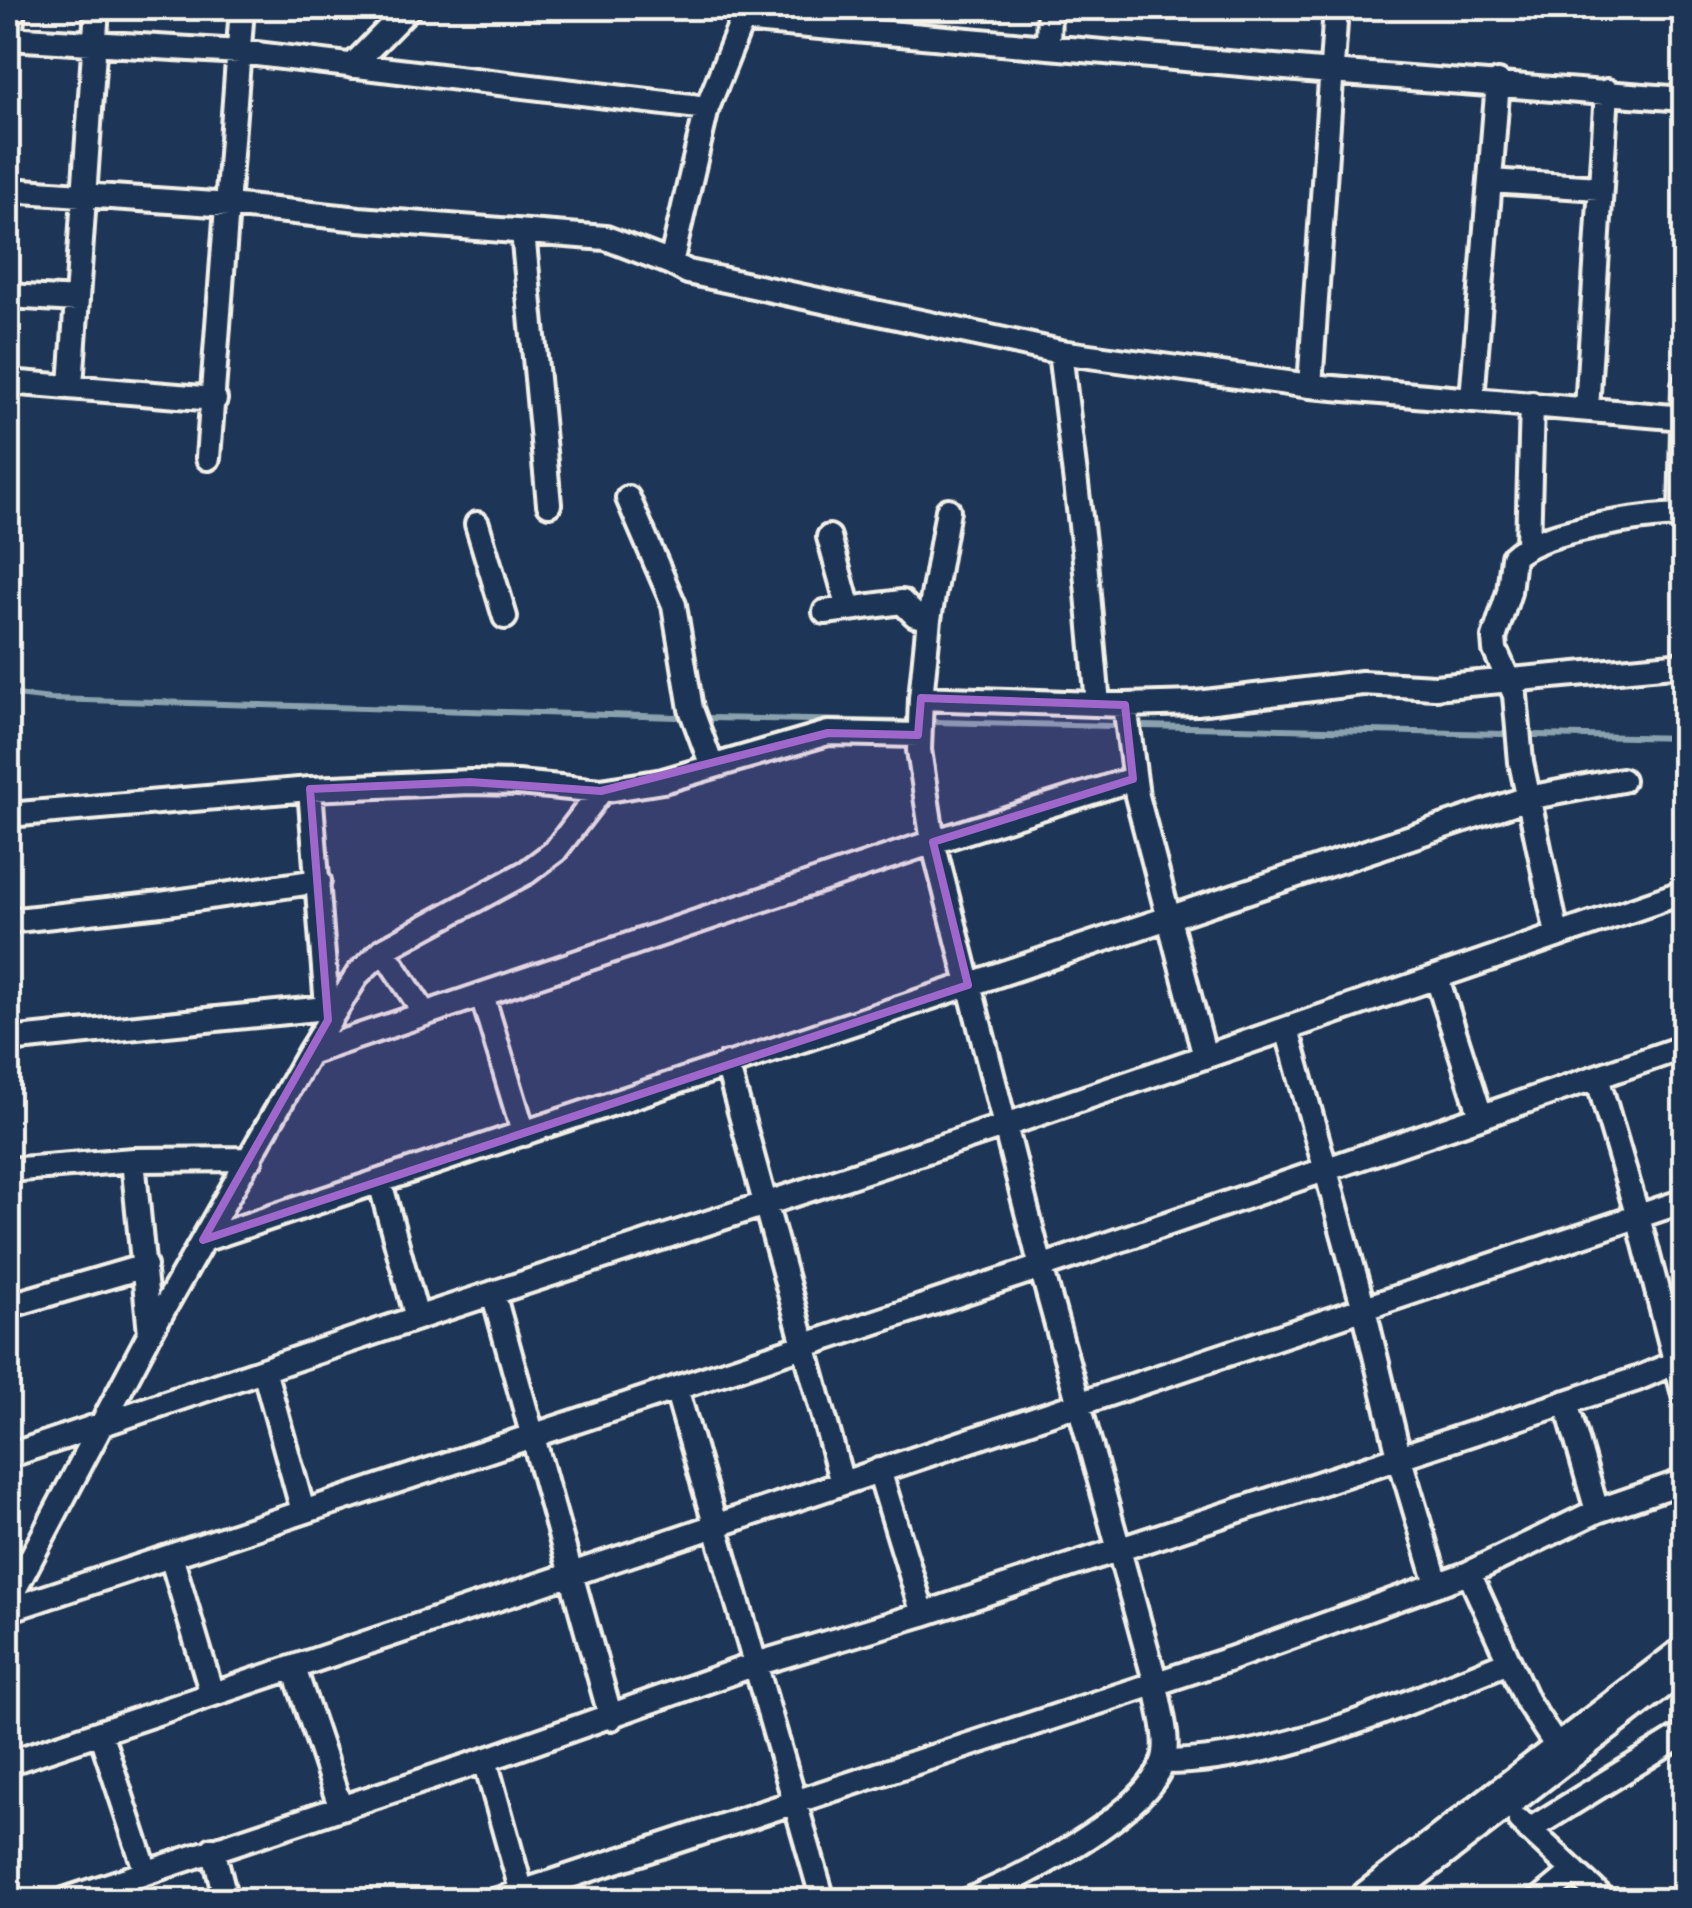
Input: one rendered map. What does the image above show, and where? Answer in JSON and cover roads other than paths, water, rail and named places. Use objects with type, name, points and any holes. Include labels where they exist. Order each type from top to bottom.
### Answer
[{"type":"highway","points":[[1370,1900],[1684,1659]]},
{"type":"street","points":[[12,8],[9,38],[240,52],[708,108]]},
{"type":"street","points":[[71,386],[97,8]]},
{"type":"street","points":[[208,458],[242,8]]},
{"type":"street","points":[[352,66],[409,8]]},
{"type":"street","points":[[1048,47],[1049,8]]},
{"type":"street","points":[[1310,386],[1336,8]]},
{"type":"street","points":[[671,262],[708,108],[744,14],[1048,47],[1684,99]]},
{"type":"street","points":[[1472,399],[1498,82]]},
{"type":"street","points":[[1587,409],[1607,92]]},
{"type":"street","points":[[1490,181],[1599,188]]},
{"type":"street","points":[[8,190],[606,238],[706,278],[1060,352],[1310,386],[1683,418]]},
{"type":"street","points":[[523,232],[549,504]]},
{"type":"street","points":[[8,296],[77,300]]},
{"type":"street","points":[[1060,352],[1098,704]]},
{"type":"street","points":[[8,382],[215,399]]},
{"type":"street","points":[[1557,934],[1528,798],[1511,682],[1495,650],[1494,638],[1509,592],[1514,557],[1528,545],[1581,530],[1683,515],[1684,385]]},
{"type":"street","points":[[1528,545],[1532,404]]},
{"type":"street","points":[[628,498],[674,606],[691,708],[712,766]]},
{"type":"street","points":[[948,510],[929,619],[918,736],[933,842],[1041,1267],[1156,1684],[1166,1745],[1164,1762],[1135,1799],[1086,1838],[989,1898]]},
{"type":"street","points":[[477,524],[505,617]]},
{"type":"street","points":[[829,537],[837,610],[902,602],[915,615],[929,619]]},
{"type":"street","points":[[921,698],[1125,705],[1211,702],[1362,682],[1435,687],[1684,664]]},
{"type":"street","points":[[1125,705],[1133,780],[1205,1057]]},
{"type":"street","points":[[8,815],[310,789],[470,782],[601,792],[663,781],[828,734],[918,736]]},
{"type":"street","points":[[309,1052],[933,842],[1133,780]]},
{"type":"street","points":[[203,1240],[1528,798],[1622,780]]},
{"type":"street","points":[[310,789],[331,1007]]},
{"type":"street","points":[[8,1602],[150,1333],[251,1159],[331,1007],[384,950],[527,872],[555,850],[601,792]]},
{"type":"street","points":[[8,921],[319,881]]},
{"type":"street","points":[[8,1456],[1006,1125],[1684,892]]},
{"type":"street","points":[[384,950],[425,1014]]},
{"type":"street","points":[[1437,978],[1481,1116]]},
{"type":"street","points":[[482,995],[524,1134]]},
{"type":"street","points":[[8,1040],[331,1007]]},
{"type":"street","points":[[1286,1029],[1364,1309],[1399,1456],[1437,1584]]},
{"type":"street","points":[[8,1610],[1041,1267],[1324,1167],[1684,1047]]},
{"type":"street","points":[[727,1064],[842,1483]]},
{"type":"street","points":[[1598,1077],[1681,1361],[1684,1394]]},
{"type":"street","points":[[8,1170],[133,1160],[251,1159]]},
{"type":"street","points":[[133,1160],[150,1333]]},
{"type":"street","points":[[380,1182],[417,1318]]},
{"type":"street","points":[[8,1763],[1684,1201]]},
{"type":"street","points":[[8,1306],[145,1266]]},
{"type":"street","points":[[493,1293],[610,1718]]},
{"type":"street","points":[[64,1900],[610,1718],[756,1664],[923,1614],[1681,1361]]},
{"type":"street","points":[[264,1370],[304,1510]]},
{"type":"street","points":[[676,1388],[823,1900]]},
{"type":"street","points":[[1566,1402],[1597,1510]]},
{"type":"street","points":[[878,1470],[923,1614]]},
{"type":"street","points":[[498,1900],[523,1896],[793,1802],[1156,1684],[1468,1573],[1597,1510],[1684,1481]]},
{"type":"street","points":[[171,1556],[212,1694]]},
{"type":"street","points":[[1468,1573],[1527,1701],[1561,1754]]},
{"type":"street","points":[[1164,1762],[1196,1762],[1312,1735],[1372,1716],[1508,1662]]},
{"type":"street","points":[[294,1668],[340,1806]]},
{"type":"street","points":[[100,1732],[146,1872]]},
{"type":"street","points":[[1529,1830],[1684,1734]]},
{"type":"street","points":[[485,1760],[523,1896]]},
{"type":"street","points":[[1499,1801],[1605,1900]]},
{"type":"street","points":[[213,1849],[226,1900]]},
{"type":"street","points":[[1540,1900],[1574,1871]]},
{"type":"waterway","points":[[8,694],[51,699],[677,717]]},
{"type":"waterway","points":[[709,718],[903,722]]},
{"type":"waterway","points":[[935,722],[1111,726]]},
{"type":"waterway","points":[[1143,726],[1503,734]]},
{"type":"waterway","points":[[1534,735],[1684,738]]}]
